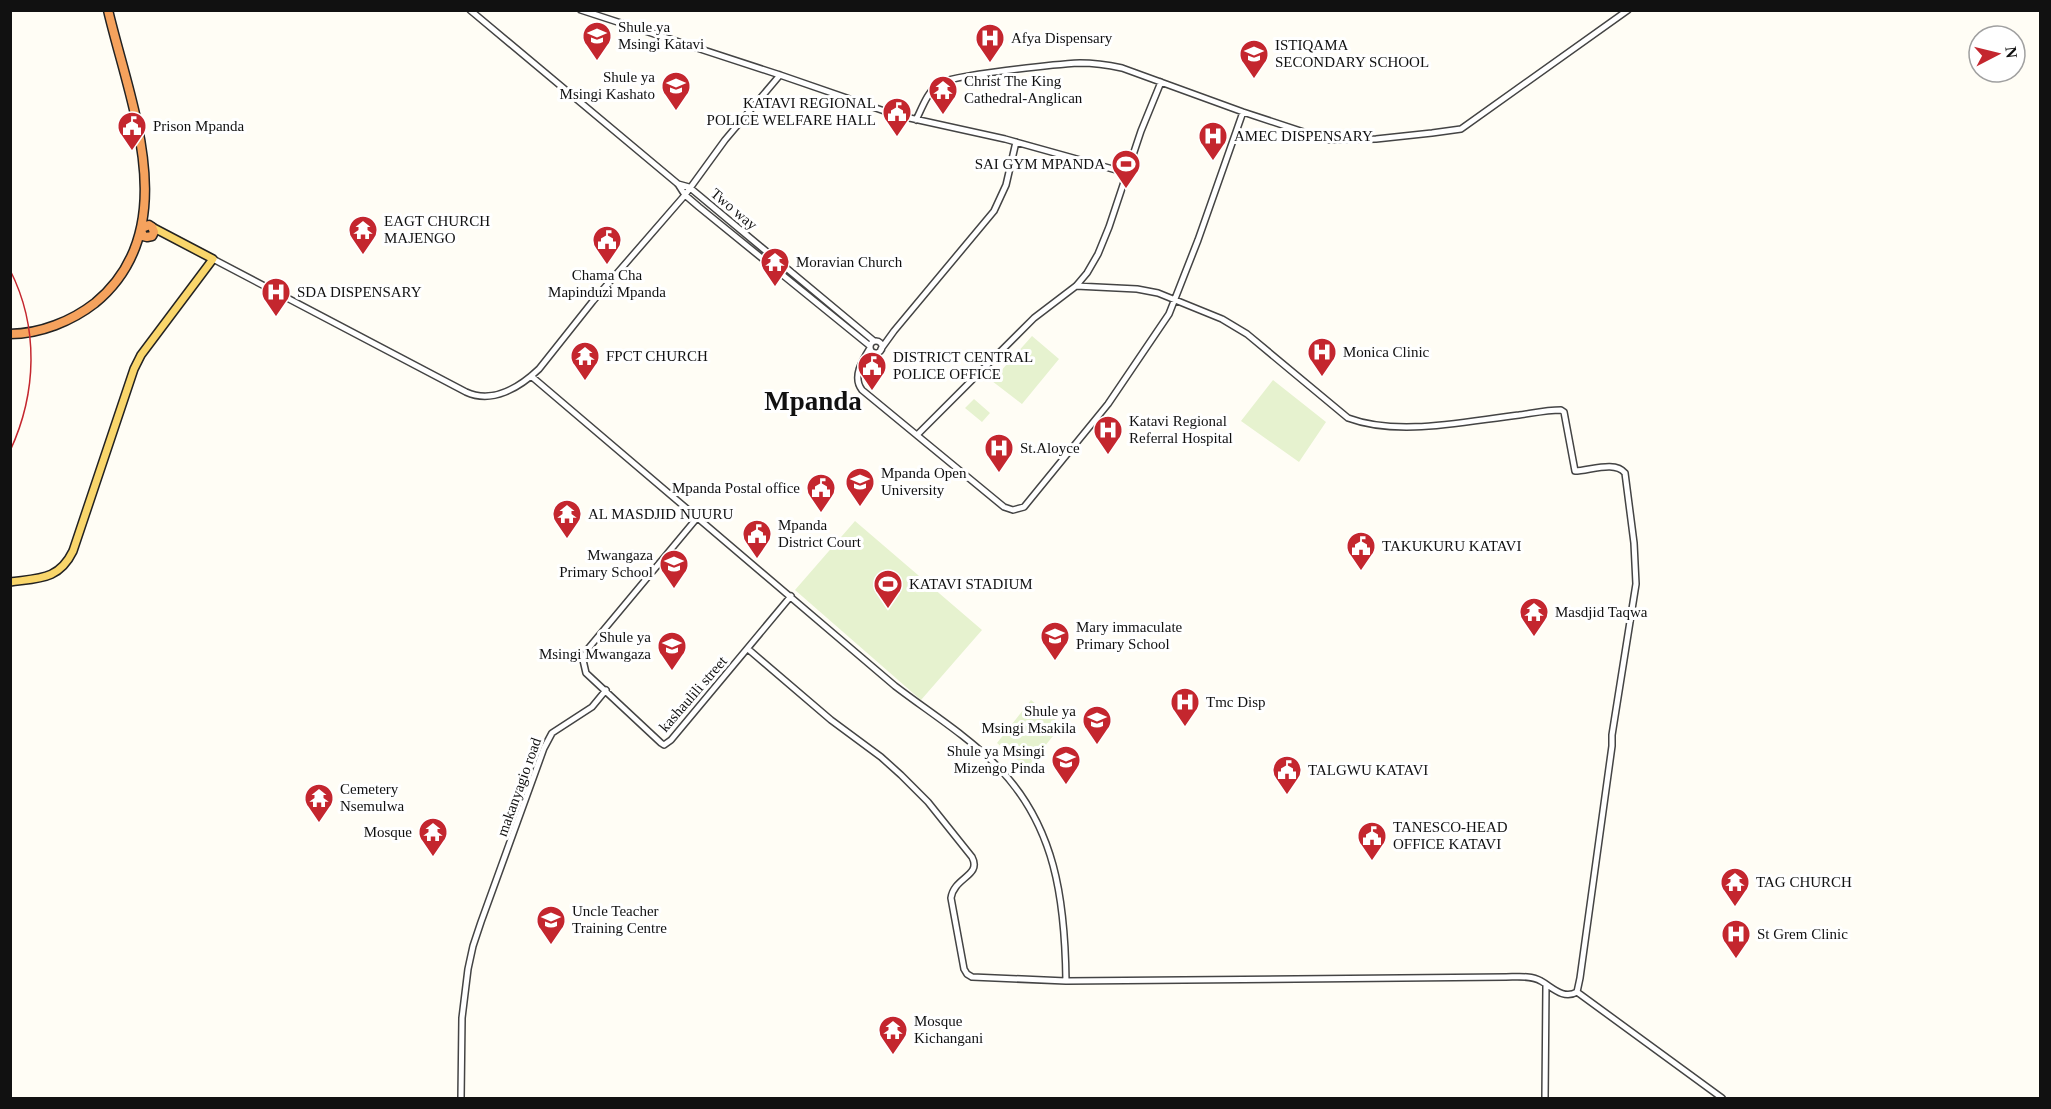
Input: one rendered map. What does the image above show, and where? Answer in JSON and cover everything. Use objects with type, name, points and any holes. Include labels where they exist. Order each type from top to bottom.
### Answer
[{"type":"highway","points":[[10,334],[44,329],[88,308],[114,285],[148,231],[144,164],[108,10]]},
{"type":"main road","points":[[10,582],[54,574],[66,563],[73,551],[134,369],[141,355],[213,259],[170,235],[148,231]]},
{"type":"street","points":[[470,10],[678,184],[685,195],[874,352],[880,350]]},
{"type":"street","points":[[580,10],[916,120],[1016,142],[1127,173]]},
{"type":"street","points":[[916,120],[928,95],[939,84],[952,79],[1082,63],[1113,66],[1328,140],[1376,139],[1461,129],[1628,10]]},
{"type":"street","points":[[213,259],[473,395],[494,396],[531,376],[685,195],[725,140],[780,75]]},
{"type":"street","points":[[917,435],[1034,318],[1076,286],[1087,273],[1109,227],[1161,82]]},
{"type":"street","points":[[894,331],[876,341],[865,356],[857,379],[862,390],[1004,507],[1013,510],[1024,507],[1119,390],[1160,328],[1175,299],[1243,112]]},
{"type":"street","points":[[859,368],[880,350],[994,211],[1006,185],[1016,142]]},
{"type":"street","points":[[678,184],[689,187]]},
{"type":"street","name":"Two way","points":[[689,187],[876,341]]},
{"type":"street","points":[[1087,273],[1092,287]]},
{"type":"street","points":[[1076,286],[1137,289],[1175,299],[1233,324],[1348,418],[1370,424],[1421,426],[1560,410],[1564,412],[1575,471],[1619,466],[1625,472],[1634,543],[1636,584],[1612,735],[1577,992]]},
{"type":"street","points":[[859,339],[864,345],[865,356]]},
{"type":"street","points":[[876,341],[882,345],[880,350]]},
{"type":"street","points":[[531,376],[895,686],[950,726],[995,764],[1023,800],[1042,833],[1059,888],[1064,920],[1066,981]]},
{"type":"street","points":[[606,690],[586,673],[583,666],[584,656],[615,614],[697,518]]},
{"type":"street","name":"kashaulili street","points":[[606,690],[664,745],[671,740],[748,649],[790,596]]},
{"type":"street","points":[[748,649],[831,720],[876,753],[901,775],[928,802],[972,857],[975,867],[953,888],[951,898],[964,969],[967,974],[980,978],[1066,981],[1528,977],[1565,994],[1570,995],[1577,992]]},
{"type":"street","name":"makanyagio road","points":[[461,1098],[463,1006],[468,969],[481,922],[544,748],[552,733],[592,707],[606,690]]},
{"type":"street","points":[[1545,1098],[1546,986]]},
{"type":"street","points":[[1577,992],[1722,1098]]},
{"type":"green space","points":[[1032,336],[1059,359],[1022,404],[992,381]]},
{"type":"green space","points":[[1273,380],[1326,422],[1299,462],[1241,421]]},
{"type":"green space","points":[[974,399],[990,413],[982,422],[965,408]]},
{"type":"green space","name":"KATAVI STADIUM","points":[[855,521],[982,630],[921,700],[795,590]]},
{"type":"green space","points":[[1031,700],[1062,725],[1027,768],[997,743]]},
{"type":"railway","points":[[10,270],[26,314],[31,360],[30,383],[25,406],[10,451]]},
{"type":"place","name":"Shule ya Msingi Katavi","points":[[597,62]]},
{"type":"place","name":"Afya Dispensary","points":[[990,64]]},
{"type":"place","name":"ISTIQAMA SECONDARY SCHOOL","points":[[1254,80]]},
{"type":"place","name":"Shule ya Msingi Kashato","points":[[676,112]]},
{"type":"place","name":"Christ The King Cathedral-Anglican","points":[[943,116]]},
{"type":"place","name":"KATAVI REGIONAL POLICE WELFARE HALL","points":[[897,138]]},
{"type":"place","name":"Prison Mpanda","points":[[132,152]]},
{"type":"place","name":"AMEC DISPENSARY","points":[[1213,162]]},
{"type":"place","name":"SAI GYM MPANDA","points":[[1126,190]]},
{"type":"place","name":"EAGT CHURCH MAJENGO","points":[[363,256]]},
{"type":"place","name":"Chama Cha Mapinduzi Mpanda","points":[[607,266]]},
{"type":"place","name":"Moravian Church","points":[[775,288]]},
{"type":"place","name":"SDA DISPENSARY","points":[[276,318]]},
{"type":"place","name":"Monica Clinic","points":[[1322,378]]},
{"type":"place","name":"FPCT CHURCH","points":[[585,382]]},
{"type":"place","name":"DISTRICT CENTRAL POLICE OFFICE","points":[[872,392]]},
{"type":"place","name":"Katavi Regional Referral Hospital","points":[[1108,456]]},
{"type":"place","name":"St.Aloyce","points":[[999,474]]},
{"type":"place","name":"Mpanda Open University","points":[[860,508]]},
{"type":"place","name":"Mpanda Postal office","points":[[821,514]]},
{"type":"place","name":"AL MASDJID NUURU","points":[[567,540]]},
{"type":"place","name":"Mpanda District Court","points":[[757,560]]},
{"type":"place","name":"TAKUKURU KATAVI","points":[[1361,572]]},
{"type":"place","name":"Mwangaza Primary School","points":[[674,590]]},
{"type":"place","name":"KATAVI STADIUM","points":[[888,610]]},
{"type":"place","name":"Masdjid Taqwa","points":[[1534,638]]},
{"type":"place","name":"Mary immaculate Primary School","points":[[1055,662]]},
{"type":"place","name":"Shule ya Msingi Mwangaza","points":[[672,672]]},
{"type":"place","name":"Tmc Disp","points":[[1185,728]]},
{"type":"place","name":"Shule ya Msingi Msakila","points":[[1097,746]]},
{"type":"place","name":"Shule ya Msingi Mizengo Pinda","points":[[1066,786]]},
{"type":"place","name":"TALGWU KATAVI","points":[[1287,796]]},
{"type":"place","name":"Cemetery Nsemulwa","points":[[319,824]]},
{"type":"place","name":"Mosque","points":[[433,858]]},
{"type":"place","name":"TANESCO-HEAD OFFICE KATAVI","points":[[1372,862]]},
{"type":"place","name":"TAG CHURCH","points":[[1735,908]]},
{"type":"place","name":"Uncle Teacher Training Centre","points":[[551,946]]},
{"type":"place","name":"St Grem Clinic","points":[[1736,960]]},
{"type":"place","name":"Mosque Kichangani","points":[[893,1056]]},
{"type":"district","name":"Mpanda","points":[[813,401]]}]
